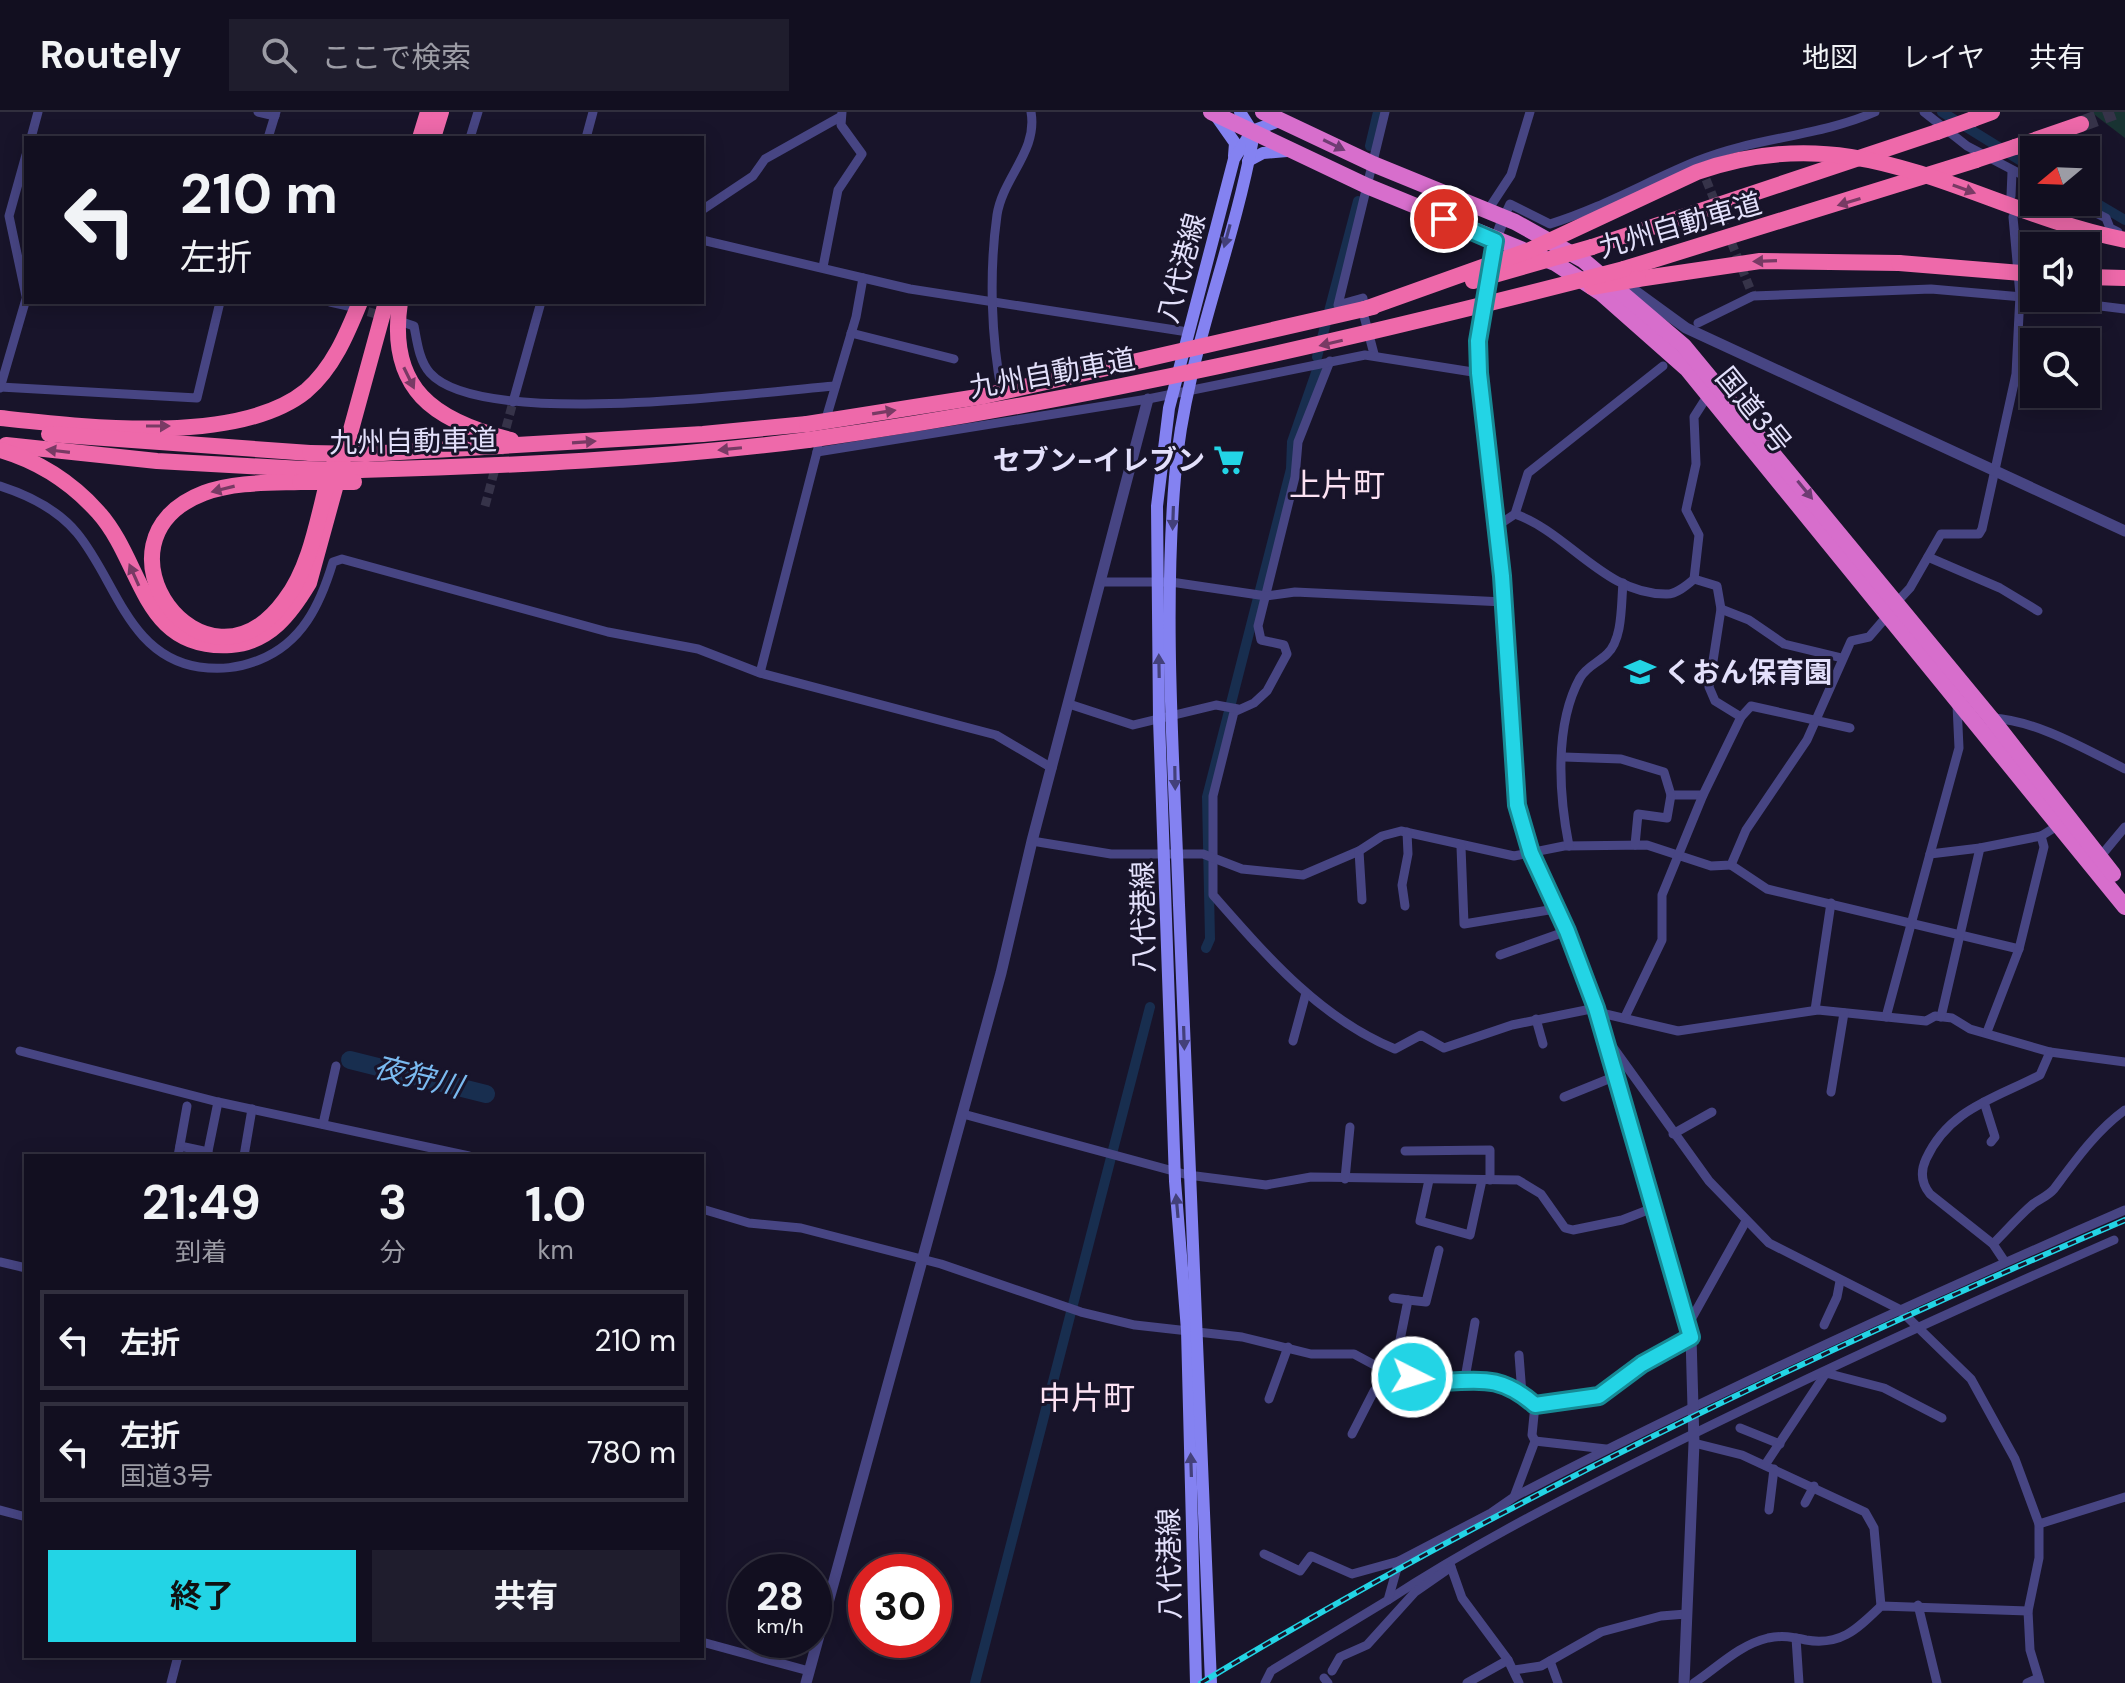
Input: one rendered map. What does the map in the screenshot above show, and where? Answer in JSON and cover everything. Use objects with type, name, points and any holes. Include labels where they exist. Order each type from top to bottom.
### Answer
[{"type":"highway","points":[[421,136],[428,112]]},
{"type":"highway","points":[[434,136],[441,112]]},
{"type":"highway","name":"国道3号","points":[[1211,112],[1367,186],[1555,263],[1601,293],[1687,369],[1892,609],[1991,718],[2125,890]]},
{"type":"highway","name":"国道3号","points":[[1263,112],[1373,164],[1502,216],[1583,260],[1684,346],[1892,609],[1956,698],[2125,907]]},
{"type":"highway","name":"九州自動車道","points":[[304,468],[366,454],[545,444],[811,439],[984,396],[1362,310],[1592,247],[1992,112]]},
{"type":"highway","name":"九州自動車道","points":[[3,435],[157,461],[304,468],[357,476],[705,451],[811,439],[1144,383],[1382,332],[1763,229],[2081,124]]},
{"type":"highway","points":[[1362,310],[1542,245],[1697,172],[1726,162],[1786,151],[1848,154],[1910,169],[2040,217],[2125,237]]},
{"type":"highway","points":[[1382,332],[1638,279],[1760,261],[1899,263],[2020,273]]},
{"type":"highway","points":[[2100,277],[2125,278]]},
{"type":"highway","points":[[3,435],[80,425],[214,425],[258,417],[306,391],[321,376],[345,338],[354,304]]},
{"type":"highway","points":[[304,468],[204,493],[172,514],[156,539],[152,568],[156,590],[179,622],[212,636],[248,632],[267,621],[286,599],[306,557],[374,304]]},
{"type":"highway","points":[[3,435],[98,512],[117,539],[142,592],[174,632],[197,644],[218,646],[258,639],[286,618],[309,583],[385,304]]},
{"type":"highway","points":[[400,304],[401,362],[418,395],[448,419],[471,429],[545,444]]},
{"type":"main road","points":[[1211,112],[1235,143],[1234,159]]},
{"type":"main road","points":[[1240,112],[1252,131],[1282,120]]},
{"type":"main road","name":"八代港線","points":[[1196,1683],[1193,1331],[1174,1171],[1174,715],[1157,506],[1172,395],[1234,159],[1252,131]]},
{"type":"main road","name":"八代港線","points":[[1211,1683],[1172,854],[1159,719],[1164,582],[1186,392],[1248,161],[1252,131]]},
{"type":"main road","points":[[1248,161],[1263,153],[1294,151]]},
{"type":"street","points":[[32,136],[38,112]]},
{"type":"street","points":[[258,112],[276,114],[269,136]]},
{"type":"street","points":[[471,136],[478,112]]},
{"type":"street","points":[[587,136],[593,112]]},
{"type":"street","points":[[1007,420],[992,299],[997,213],[1007,181],[1029,146],[1033,124],[1028,112]]},
{"type":"street","points":[[1374,354],[1364,316],[1363,298],[1338,305],[1385,112]]},
{"type":"street","points":[[1530,112],[1495,241],[1478,341],[1504,602],[1517,805],[1531,853],[1567,931],[1596,1010],[1689,1331],[1695,1405],[1684,1683]]},
{"type":"street","points":[[1502,216],[1510,204],[1550,224],[1622,198],[1698,160],[1753,143],[1848,124],[1875,112]]},
{"type":"street","points":[[1924,112],[1967,146],[2020,175]]},
{"type":"street","points":[[816,114],[821,125]]},
{"type":"street","points":[[704,209],[753,176],[765,159],[841,115],[845,133],[862,154],[838,190],[823,267]]},
{"type":"street","points":[[24,161],[5,215],[24,289]]},
{"type":"street","points":[[2011,196],[2012,172]]},
{"type":"street","points":[[2100,215],[2106,218],[2110,228],[2125,237]]},
{"type":"street","points":[[1502,216],[1591,260],[1686,328],[2125,531]]},
{"type":"street","points":[[1731,865],[1746,830],[1779,777],[1799,753],[1817,720],[1851,641],[1869,637],[1910,588],[1941,534],[1979,534],[2016,374],[2020,295],[2013,217]]},
{"type":"street","points":[[704,240],[910,289],[992,299],[1188,332]]},
{"type":"street","points":[[760,673],[811,439],[835,386],[863,278]]},
{"type":"street","points":[[1698,323],[1753,296],[1931,289],[2020,295]]},
{"type":"street","points":[[24,304],[0,388],[197,398],[220,304]]},
{"type":"street","points":[[513,402],[540,304]]},
{"type":"street","points":[[2100,306],[2125,309]]},
{"type":"street","points":[[405,323],[414,326],[418,349],[430,372],[453,389],[513,402],[621,404],[835,386]]},
{"type":"street","points":[[851,333],[954,359]]},
{"type":"street","points":[[811,439],[1007,420],[1148,399],[1374,354],[1479,373]]},
{"type":"street","points":[[1069,704],[1133,725],[1216,705],[1238,708],[1254,703],[1267,691],[1287,654],[1284,645],[1261,640],[1258,635],[1295,477],[1298,442],[1330,361]]},
{"type":"street","points":[[1497,526],[1515,514],[1528,473],[1663,366]]},
{"type":"street","points":[[1694,579],[1699,535],[1686,510],[1696,464],[1694,417],[1708,395]]},
{"type":"street","points":[[704,1643],[808,1677],[963,1114],[1148,399]]},
{"type":"street","points":[[0,486],[24,494],[76,531],[95,557],[119,605],[145,640],[174,660],[194,666],[232,668],[284,647],[312,616],[337,559],[608,632],[698,649],[760,673],[996,735],[1052,768]]},
{"type":"street","points":[[1515,514],[1537,522],[1610,578],[1623,583],[1667,594],[1694,579],[1717,586],[1721,609],[1709,687],[1715,701],[1741,717]]},
{"type":"street","points":[[1928,557],[2000,588],[2038,611]]},
{"type":"street","points":[[1101,582],[1164,582],[1266,596],[1295,592],[1504,602]]},
{"type":"street","points":[[1569,846],[1560,803],[1566,719],[1579,680],[1588,667],[1610,652],[1619,625],[1623,583]]},
{"type":"street","points":[[1721,609],[1749,620],[1784,644],[1842,658]]},
{"type":"street","points":[[1886,1017],[1959,748],[1956,698]]},
{"type":"street","points":[[1625,1017],[1662,940],[1662,895],[1703,795],[1741,717],[1751,706],[1850,728]]},
{"type":"street","points":[[1238,708],[1234,712],[1213,796],[1213,895],[1292,982],[1395,1049],[1421,1035],[1444,1048],[1536,1019],[1596,1010],[1678,1031],[1815,1010],[1926,1021],[1941,1017],[2050,1052],[2125,1062]]},
{"type":"street","points":[[1991,718],[2003,719],[2072,743],[2125,769]]},
{"type":"street","points":[[1564,757],[1621,759],[1657,769],[1668,776],[1671,795],[1667,818],[1638,814],[1635,845]]},
{"type":"street","points":[[1671,795],[1703,795]]},
{"type":"street","points":[[1930,854],[2041,836],[2059,825]]},
{"type":"street","points":[[2100,857],[2125,827]]},
{"type":"street","points":[[1032,841],[1111,854],[1203,854],[1242,869],[1303,875],[1359,851],[1382,836],[1407,832],[1461,847],[1514,856],[1569,846],[1647,845],[1711,866],[1731,865],[1767,889],[2019,949]]},
{"type":"street","points":[[1405,906],[1402,885],[1408,854],[1407,832]]},
{"type":"street","points":[[1987,1032],[2019,949],[2044,847],[2041,836]]},
{"type":"street","points":[[1461,847],[1464,924],[1555,909]]},
{"type":"street","points":[[1941,1017],[1980,848]]},
{"type":"street","points":[[1359,851],[1362,900]]},
{"type":"street","points":[[1815,1010],[1831,903]]},
{"type":"street","points":[[1500,955],[1567,931]]},
{"type":"street","points":[[1293,1041],[1306,993]]},
{"type":"street","points":[[1831,1092],[1844,1013]]},
{"type":"street","points":[[1536,1019],[1543,1044]]},
{"type":"street","points":[[1603,1033],[1673,1134],[1746,1221],[1769,1243],[1838,1284],[1899,1309],[1971,1379],[2015,1459],[2039,1524],[2039,1558],[2028,1611],[2030,1650],[2039,1681],[2027,1683]]},
{"type":"street","points":[[20,1051],[218,1102],[456,1154]]},
{"type":"street","points":[[2005,1262],[1993,1244],[1930,1194],[1924,1187],[1921,1170],[1943,1128],[1984,1102],[2040,1075],[2050,1052]]},
{"type":"street","points":[[323,1124],[336,1066]]},
{"type":"street","points":[[1564,1097],[1616,1076]]},
{"type":"street","points":[[187,1106],[179,1151],[208,1154],[218,1102]]},
{"type":"street","points":[[1984,1102],[1995,1137],[1991,1142]]},
{"type":"street","points":[[244,1154],[252,1109]]},
{"type":"street","points":[[1993,1244],[2032,1205],[2052,1192],[2068,1165],[2088,1149],[2108,1123],[2125,1110]]},
{"type":"street","points":[[1673,1134],[1712,1112]]},
{"type":"street","points":[[963,1114],[1188,1175],[1266,1185],[1311,1177],[1526,1182],[1554,1208],[1565,1228],[1573,1230],[1622,1220],[1653,1208]]},
{"type":"street","points":[[1345,1179],[1350,1127]]},
{"type":"street","points":[[1405,1151],[1490,1150],[1486,1180],[1470,1235],[1420,1221],[1429,1180]]},
{"type":"street","points":[[704,1210],[749,1223],[801,1228],[941,1264],[1081,1312],[1135,1325],[1193,1331],[1288,1347],[1311,1354],[1354,1354],[1393,1375],[1436,1384],[1465,1378],[1488,1380],[1522,1394],[1535,1405],[1599,1396],[1689,1331],[1746,1221]]},
{"type":"street","points":[[1264,1554],[1300,1571],[1311,1556],[1352,1574],[1399,1561],[1491,1513],[1514,1497],[1695,1405],[1899,1309],[2125,1210]]},
{"type":"street","points":[[1265,1683],[1271,1671],[1450,1564],[1919,1326],[2114,1240]]},
{"type":"street","points":[[1393,1298],[1426,1302],[1439,1250]]},
{"type":"street","points":[[0,1262],[24,1268]]},
{"type":"street","points":[[1824,1325],[1837,1297],[1838,1284]]},
{"type":"street","points":[[1352,1434],[1374,1391],[1393,1375],[1408,1300]]},
{"type":"street","points":[[1465,1378],[1475,1322]]},
{"type":"street","points":[[1269,1399],[1288,1347]]},
{"type":"street","points":[[1519,1355],[1522,1394]]},
{"type":"street","points":[[1436,1384],[1441,1359]]},
{"type":"street","points":[[1769,1510],[1770,1467],[1780,1444],[1826,1373],[1884,1388],[1942,1418]]},
{"type":"street","points":[[1514,1497],[1535,1441],[1532,1435],[1535,1405]]},
{"type":"street","points":[[1740,1428],[1780,1444]]},
{"type":"street","points":[[1694,1438],[1814,1486],[1865,1512],[1874,1528],[1881,1606]]},
{"type":"street","points":[[1535,1441],[1606,1449]]},
{"type":"street","points":[[1805,1503],[1814,1486]]},
{"type":"street","points":[[2039,1524],[2125,1497]]},
{"type":"street","points":[[0,1510],[24,1516]]},
{"type":"street","points":[[1388,1600],[1399,1561]]},
{"type":"street","points":[[1450,1564],[1462,1598],[1508,1660],[1519,1683]]},
{"type":"street","points":[[1328,1677],[1340,1657],[1367,1645],[1415,1592],[1450,1564]]},
{"type":"street","points":[[1918,1605],[1937,1683]]},
{"type":"street","points":[[1694,1683],[1745,1645],[1783,1635],[1823,1643],[1838,1640],[1856,1631],[1881,1606],[2028,1611]]},
{"type":"street","points":[[1514,1670],[1550,1661],[1601,1632],[1661,1616],[1686,1614]]},
{"type":"street","points":[[1796,1638],[1799,1683]]},
{"type":"street","points":[[171,1683],[177,1658]]},
{"type":"street","points":[[1467,1683],[1508,1660]]},
{"type":"street","points":[[1550,1661],[1558,1683]]},
{"type":"green space","points":[[2091,112],[2125,112],[2125,138]]},
{"type":"waterway","points":[[1370,146],[1378,112]]},
{"type":"waterway","points":[[1942,112],[2020,160]]},
{"type":"waterway","points":[[1317,357],[1358,201]]},
{"type":"waterway","points":[[2100,205],[2125,220]]},
{"type":"waterway","points":[[1206,948],[1210,939],[1207,797],[1291,469],[1292,442],[1317,370]]},
{"type":"waterway","points":[[975,1683],[1150,1007]]},
{"type":"waterway","name":"夜狩川","points":[[350,1060],[486,1094]]},
{"type":"tunnel","points":[[2081,124],[2114,112]]},
{"type":"tunnel","points":[[1701,167],[1753,296]]},
{"type":"tunnel","points":[[355,308],[387,317]]},
{"type":"tunnel","points":[[485,506],[513,402]]},
{"type":"railway","points":[[1201,1683],[1425,1555],[1655,1435],[1889,1324],[2125,1220]]},
{"type":"place","name":"セブン-イレブン","points":[[1229,460]]},
{"type":"place","name":"くおん保育園","points":[[1640,672]]},
{"type":"district","name":"上片町","points":[[1337,485]]},
{"type":"district","name":"中片町","points":[[1087,1398]]},
{"type":"route","points":[[1412,1377],[1436,1384],[1465,1378],[1488,1380],[1522,1394],[1535,1405],[1587,1399],[1599,1396],[1642,1364],[1691,1337],[1596,1008],[1567,931],[1531,853],[1517,805],[1502,576],[1479,373],[1478,341],[1495,241],[1444,219]]}]
